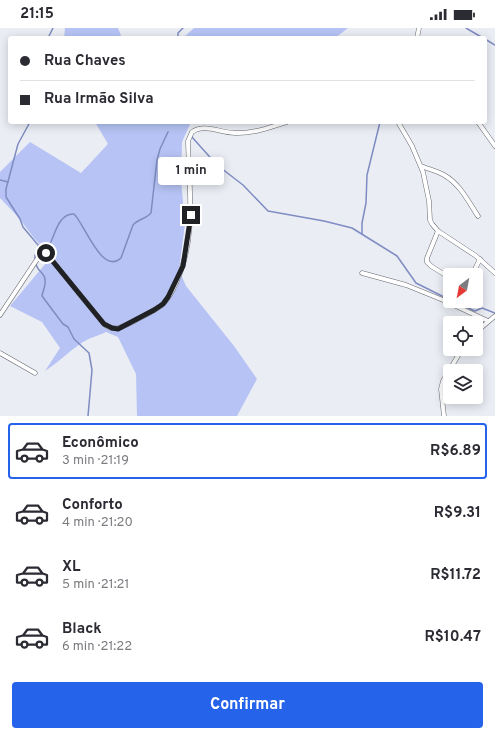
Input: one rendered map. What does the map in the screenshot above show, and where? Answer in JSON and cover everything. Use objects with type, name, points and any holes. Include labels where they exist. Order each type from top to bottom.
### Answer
[{"type":"street","points":[[0,315],[40,255],[46,253],[104,324],[109,327],[115,329],[121,328],[163,304],[171,292],[180,273],[188,238],[191,215],[188,141],[192,132],[202,128],[229,133],[245,133],[280,124]]},
{"type":"street","points":[[399,124],[412,146],[421,166],[429,201],[430,220],[434,228],[468,250],[495,273]]},
{"type":"street","points":[[479,124],[495,146]]},
{"type":"street","points":[[421,166],[444,175],[450,180],[463,193],[478,216]]},
{"type":"street","points":[[438,231],[427,260],[431,266],[443,274]]},
{"type":"street","points":[[476,268],[480,259]]},
{"type":"street","points":[[362,273],[406,285],[488,321]]},
{"type":"street","points":[[483,326],[495,316]]},
{"type":"street","points":[[0,353],[36,373]]},
{"type":"street","points":[[444,416],[442,389],[443,381],[458,356]]},
{"type":"shaded area","points":[[65,28],[118,28],[121,36],[64,36]]},
{"type":"shaded area","points":[[194,28],[348,28],[338,36],[185,36]]},
{"type":"shaded area","points":[[96,124],[190,124],[182,142],[181,180],[185,224],[179,270],[186,286],[234,346],[257,379],[237,416],[137,416],[136,374],[118,337],[106,332],[86,340],[45,371],[60,348],[42,322],[10,306],[51,257],[19,218],[0,198],[0,172],[30,142],[81,173],[108,144]]},
{"type":"waterway","points":[[49,36],[53,28]]},
{"type":"waterway","points":[[178,36],[178,33],[183,28]]},
{"type":"waterway","points":[[466,28],[480,36]]},
{"type":"waterway","points":[[487,40],[495,45]]},
{"type":"waterway","points":[[29,124],[18,144],[6,189],[6,197],[20,219],[23,227],[38,245],[47,247],[50,244],[61,220],[74,214],[100,254],[107,260],[114,262],[121,258],[133,225],[151,213],[157,160],[160,149],[168,132]]},
{"type":"waterway","points":[[362,234],[362,223],[366,203],[367,175],[380,124]]},
{"type":"waterway","points":[[191,136],[217,165],[243,185],[268,211],[324,221],[352,228],[397,256],[416,283],[443,296]]},
{"type":"waterway","points":[[0,180],[8,182]]},
{"type":"waterway","points":[[35,260],[35,255],[39,248],[38,245]]},
{"type":"waterway","points":[[36,263],[37,268],[45,277],[42,296],[63,324],[68,327],[74,339],[89,353],[92,370],[88,416]]},
{"type":"waterway","points":[[468,308],[475,311],[482,308]]},
{"type":"waterway","points":[[482,308],[495,313]]},
{"type":"route","points":[[46,253],[104,324],[118,329],[163,304],[174,288],[183,266],[191,215]]}]
